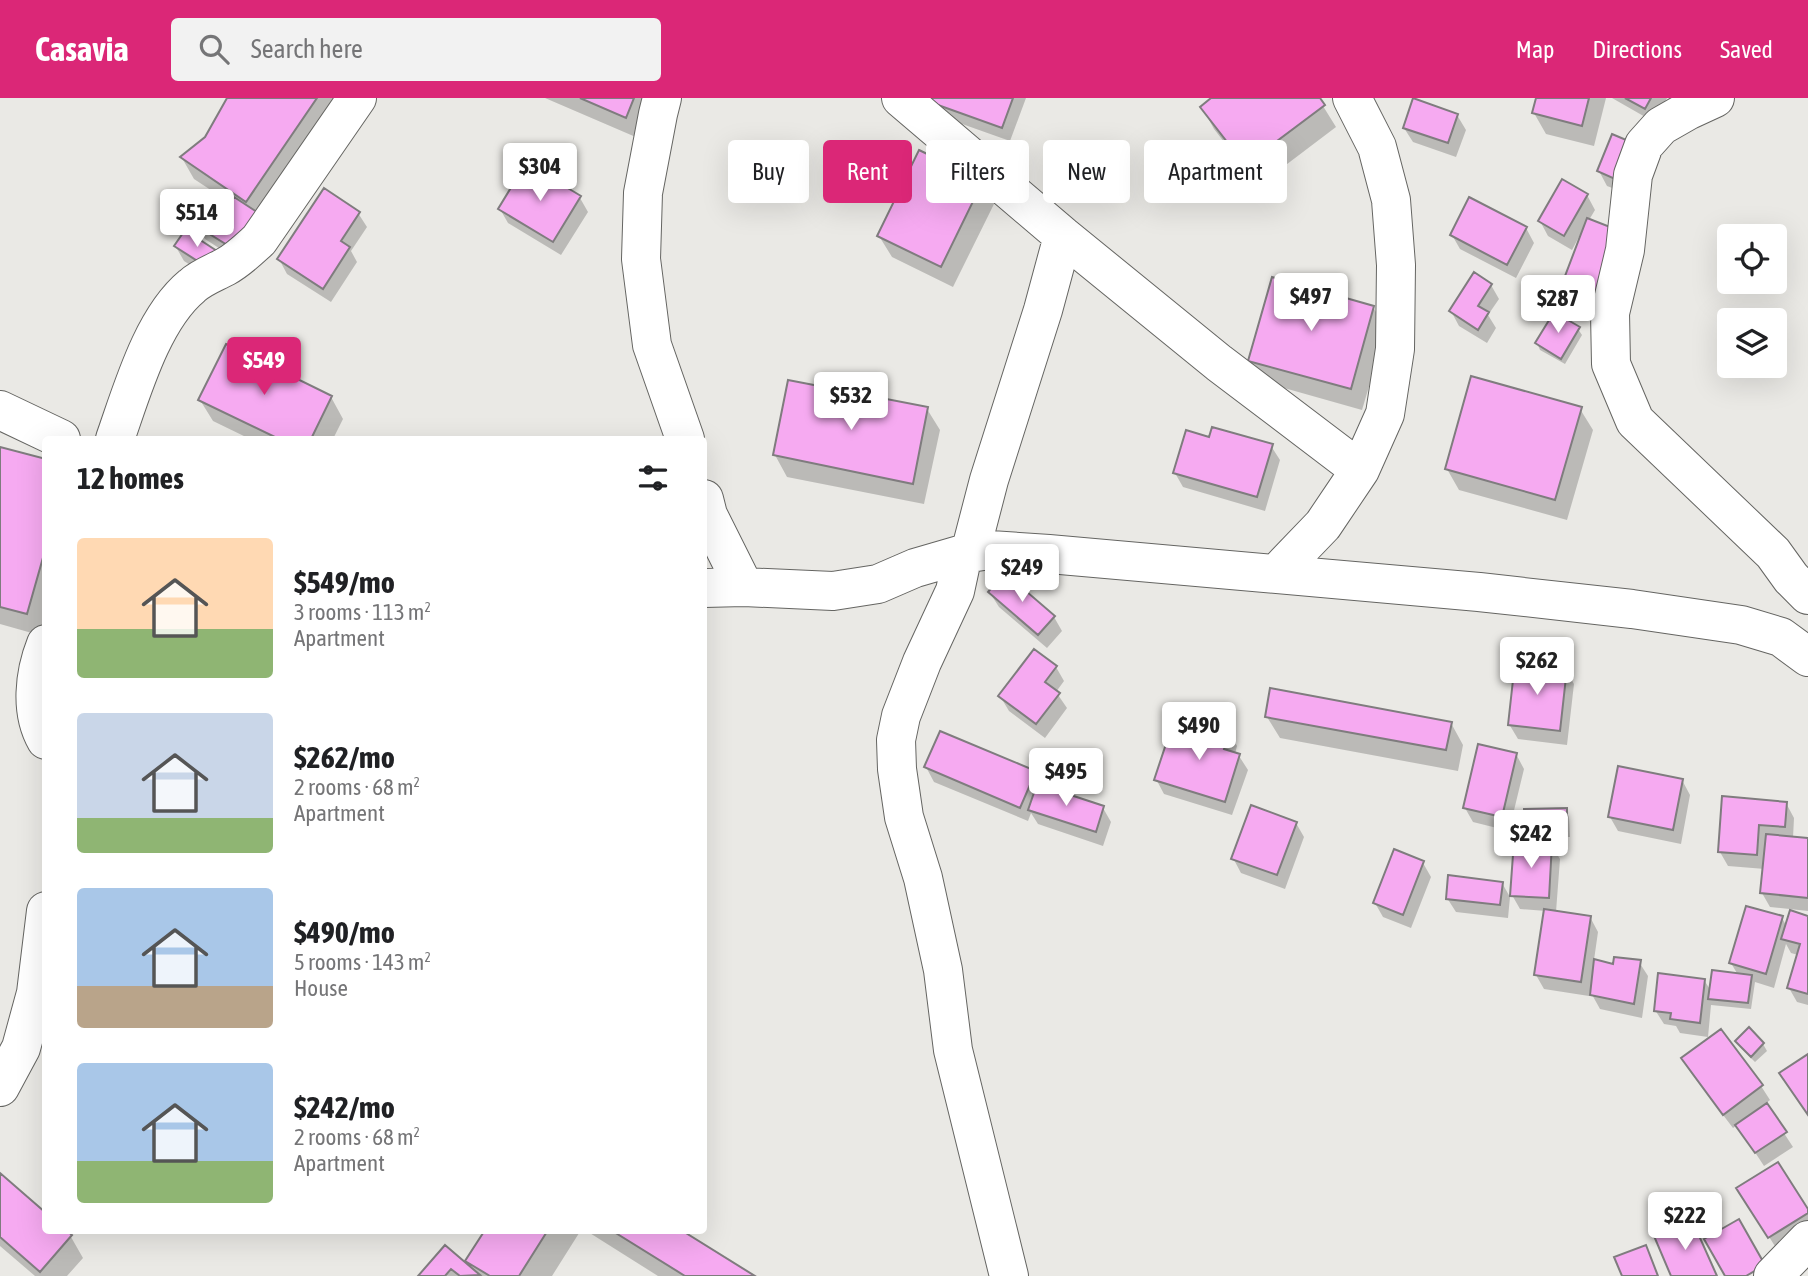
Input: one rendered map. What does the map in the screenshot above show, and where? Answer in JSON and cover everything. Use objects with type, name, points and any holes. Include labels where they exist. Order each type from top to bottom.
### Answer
[{"type":"street","points":[[116,436],[144,359],[178,299],[206,276],[239,258],[259,240],[357,98]]},
{"type":"street","points":[[663,98],[643,193],[641,259],[652,345],[684,436]]},
{"type":"street","points":[[901,98],[1063,236],[1219,363],[1360,470]]},
{"type":"street","points":[[1276,574],[1323,525],[1360,470],[1385,414],[1395,349],[1396,265],[1391,200],[1377,147],[1352,98]]},
{"type":"street","points":[[1715,98],[1661,126],[1644,145],[1633,175],[1625,250],[1610,313],[1611,364],[1635,421],[1773,553],[1791,578],[1808,595]]},
{"type":"street","points":[[1009,1276],[953,1051],[943,970],[923,878],[904,817],[896,740],[901,716],[922,662],[955,592],[1039,323],[1063,236]]},
{"type":"street","points":[[0,411],[54,436]]},
{"type":"street","points":[[707,512],[744,587]]},
{"type":"street","points":[[707,588],[833,591],[878,584],[915,568],[990,550],[1276,574],[1632,609],[1741,625],[1781,637],[1808,657]]},
{"type":"street","points":[[42,653],[38,662],[36,702],[42,733]]},
{"type":"street","points":[[0,1087],[21,1048],[36,993],[42,944]]},
{"type":"street","points":[[1773,1276],[1808,1240]]},
{"type":"building","points":[[227,98],[317,98],[246,202],[180,157],[205,137]]},
{"type":"building","points":[[580,98],[634,98],[626,118]]},
{"type":"building","points":[[924,98],[1013,98],[1002,128]]},
{"type":"building","points":[[1211,98],[1320,98],[1325,105],[1278,140],[1226,140],[1200,107]]},
{"type":"building","points":[[1413,98],[1458,114],[1448,143],[1403,128]]},
{"type":"building","points":[[1536,98],[1589,98],[1582,126],[1532,113]]},
{"type":"building","points":[[1625,98],[1651,98],[1645,109]]},
{"type":"building","points":[[1612,134],[1631,142],[1615,179],[1597,171]]},
{"type":"building","points":[[919,150],[926,153],[926,203],[972,203],[941,267],[877,236],[893,203],[912,203],[912,164]]},
{"type":"building","points":[[526,163],[581,196],[553,242],[498,209]]},
{"type":"building","points":[[1562,179],[1588,194],[1564,236],[1538,221]]},
{"type":"building","points":[[324,188],[360,212],[341,241],[350,247],[323,289],[277,259]]},
{"type":"building","points":[[234,197],[260,214],[237,251],[195,225],[208,204],[223,214]]},
{"type":"building","points":[[1469,197],[1527,227],[1507,265],[1450,235]]},
{"type":"building","points":[[1587,218],[1623,232],[1598,297],[1562,284]]},
{"type":"building","points":[[185,230],[220,253],[210,269],[174,246]]},
{"type":"building","points":[[1474,272],[1492,284],[1478,306],[1489,312],[1478,330],[1449,311]]},
{"type":"building","points":[[1272,277],[1374,306],[1351,389],[1248,361]]},
{"type":"building","points":[[1554,312],[1580,327],[1561,359],[1535,343]]},
{"type":"building","points":[[226,344],[332,396],[312,436],[273,436],[198,400]]},
{"type":"building","points":[[1471,376],[1582,407],[1555,500],[1445,469]]},
{"type":"building","points":[[788,380],[928,407],[913,484],[773,455]]},
{"type":"building","points":[[1212,427],[1273,444],[1257,497],[1173,473],[1186,430],[1209,437]]},
{"type":"building","points":[[0,447],[42,458],[42,561],[27,614],[0,607]]},
{"type":"building","points":[[1005,573],[1055,616],[1038,635],[988,592]]},
{"type":"building","points":[[1034,649],[1057,666],[1045,682],[1060,693],[1036,724],[998,696]]},
{"type":"building","points":[[1515,662],[1567,668],[1560,731],[1508,725]]},
{"type":"building","points":[[1270,688],[1452,722],[1446,750],[1265,717]]},
{"type":"building","points":[[1208,723],[1230,730],[1224,749],[1240,754],[1225,802],[1154,780],[1172,726],[1204,737]]},
{"type":"building","points":[[940,731],[1036,771],[1020,808],[924,767]]},
{"type":"building","points":[[1478,744],[1517,753],[1502,817],[1463,808]]},
{"type":"building","points":[[1618,766],[1683,779],[1673,830],[1608,817]]},
{"type":"building","points":[[1037,784],[1104,806],[1096,832],[1028,810]]},
{"type":"building","points":[[1722,796],[1787,802],[1785,827],[1759,825],[1757,855],[1718,852]]},
{"type":"building","points":[[1251,805],[1297,822],[1277,875],[1231,859]]},
{"type":"building","points":[[1567,808],[1567,831],[1524,831],[1524,809]]},
{"type":"building","points":[[1766,834],[1808,838],[1808,898],[1760,893]]},
{"type":"building","points":[[1514,841],[1552,843],[1549,898],[1510,896]]},
{"type":"building","points":[[1394,849],[1424,861],[1403,915],[1373,903]]},
{"type":"building","points":[[1448,875],[1503,882],[1500,905],[1446,899]]},
{"type":"building","points":[[1746,906],[1783,916],[1766,974],[1729,963]]},
{"type":"building","points":[[1544,909],[1591,916],[1581,982],[1534,975]]},
{"type":"building","points":[[1790,910],[1808,916],[1808,994],[1787,988],[1800,944],[1781,939]]},
{"type":"building","points":[[1614,957],[1641,960],[1634,1004],[1590,995],[1594,959],[1613,964]]},
{"type":"building","points":[[1712,970],[1752,975],[1748,1003],[1708,999]]},
{"type":"building","points":[[1658,973],[1705,979],[1700,1023],[1670,1019],[1671,1013],[1654,1011]]},
{"type":"building","points":[[1749,1027],[1764,1043],[1751,1057],[1735,1041]]},
{"type":"building","points":[[1721,1029],[1763,1085],[1723,1115],[1681,1058]]},
{"type":"building","points":[[1808,1054],[1808,1115],[1779,1073]]},
{"type":"building","points":[[1767,1103],[1787,1132],[1755,1153],[1735,1125]]},
{"type":"building","points":[[1778,1162],[1808,1213],[1768,1238],[1736,1188]]},
{"type":"building","points":[[0,1173],[42,1210],[42,1234],[72,1235],[40,1272],[0,1237]]},
{"type":"building","points":[[1739,1219],[1765,1265],[1746,1276],[1725,1276],[1704,1239]]},
{"type":"building","points":[[1692,1220],[1717,1276],[1671,1276],[1654,1236]]},
{"type":"building","points":[[482,1234],[545,1234],[519,1276],[490,1276],[465,1261]]},
{"type":"building","points":[[617,1234],[687,1234],[755,1276],[685,1276]]},
{"type":"building","points":[[445,1245],[480,1275],[460,1276],[451,1269],[445,1276],[418,1276]]},
{"type":"building","points":[[1646,1245],[1658,1276],[1622,1276],[1614,1257]]}]
